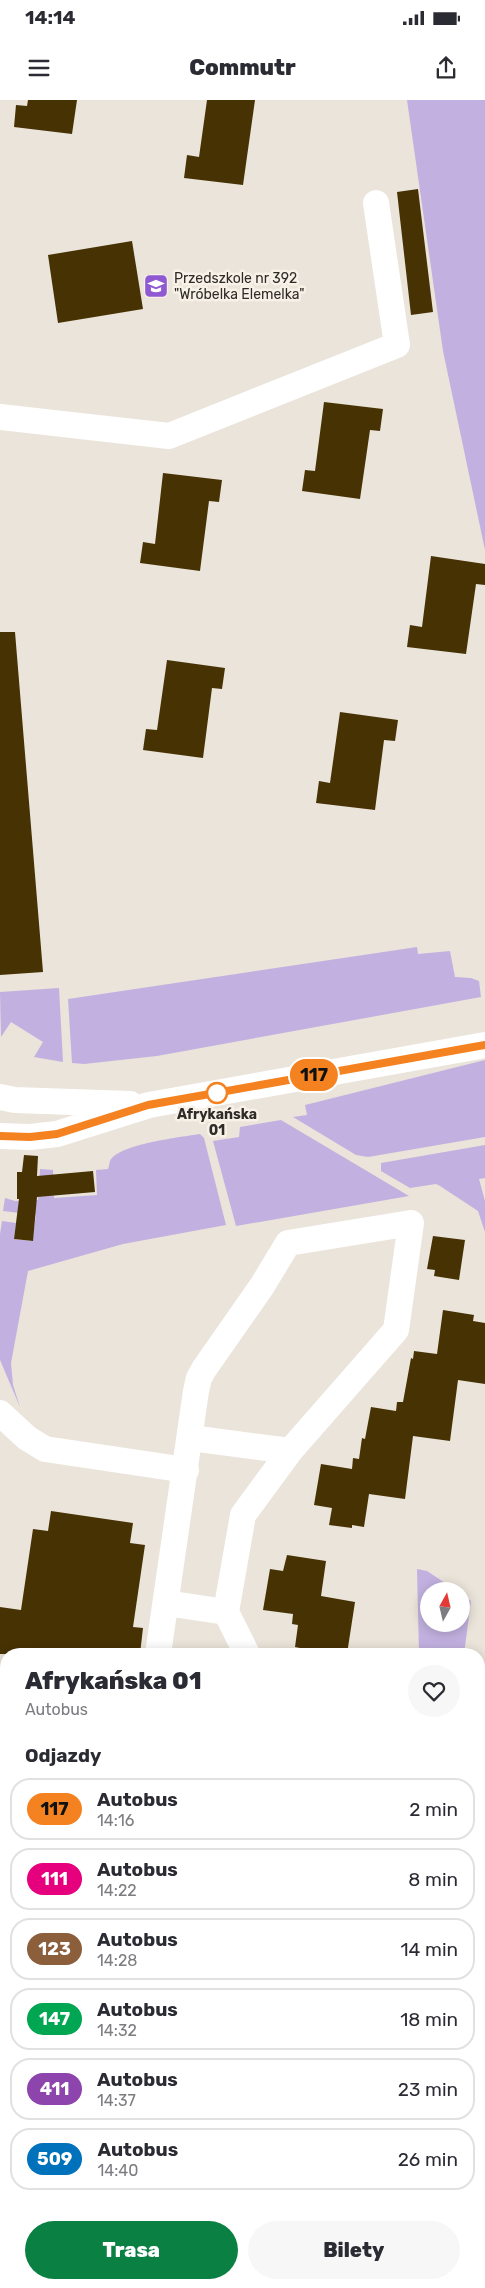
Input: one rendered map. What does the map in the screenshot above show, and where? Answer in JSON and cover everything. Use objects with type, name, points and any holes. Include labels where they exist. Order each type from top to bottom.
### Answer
[{"type":"street","points":[[0,417],[170,436],[397,345],[376,202]]},
{"type":"street","points":[[0,1136],[30,1137],[57,1134],[148,1105],[485,1045]]},
{"type":"street","points":[[0,1097],[15,1100],[148,1105]]},
{"type":"street","points":[[159,1648],[199,1378],[262,1286],[288,1243],[411,1222],[396,1330],[290,1451],[243,1514],[226,1612],[244,1648]]},
{"type":"street","points":[[0,1414],[27,1438],[45,1449],[186,1470]]},
{"type":"street","points":[[191,1438],[290,1451]]},
{"type":"street","points":[[166,1603],[226,1612]]},
{"type":"shaded area","points":[[407,100],[485,100],[485,550],[443,351]]},
{"type":"shaded area","points":[[417,947],[418,954],[450,951],[455,977],[471,978],[479,981],[481,997],[157,1056],[84,1064],[72,1063],[68,999]]},
{"type":"shaded area","points":[[59,988],[63,1062],[34,1057],[43,1042],[11,1022],[1,1037],[0,992]]},
{"type":"shaded area","points":[[485,1060],[485,1137],[368,1157],[356,1155],[293,1117],[307,1115],[305,1105]]},
{"type":"shaded area","points":[[281,1120],[409,1196],[236,1226],[213,1141],[239,1137],[240,1127]]},
{"type":"shaded area","points":[[200,1134],[204,1138],[226,1225],[123,1244],[28,1271],[11,1363],[13,1385],[20,1407],[0,1360],[0,1234],[2,1221],[16,1223],[14,1239],[32,1241],[36,1215],[3,1211],[5,1198],[15,1201],[38,1200],[40,1169],[53,1170],[54,1198],[97,1195],[96,1170],[108,1169],[110,1161],[115,1155],[151,1142]]},
{"type":"shaded area","points":[[485,1145],[485,1178],[479,1179],[485,1201],[485,1232],[478,1211],[440,1186],[436,1184],[410,1188],[381,1171],[381,1163]]},
{"type":"shaded area","points":[[417,1569],[427,1571],[444,1582],[420,1582],[420,1632],[467,1632],[465,1648],[419,1648]]},
{"type":"building","points":[[28,100],[77,100],[72,134],[14,127],[16,105],[27,106]]},
{"type":"building","points":[[207,100],[255,100],[243,185],[184,178],[187,155],[199,157]]},
{"type":"building","points":[[418,189],[433,312],[411,315],[397,192]]},
{"type":"building","points":[[132,241],[143,309],[58,323],[48,255]]},
{"type":"building","points":[[324,402],[383,409],[380,431],[370,430],[360,499],[302,491],[305,470],[315,471]]},
{"type":"building","points":[[163,473],[222,480],[219,502],[209,501],[200,571],[140,563],[143,542],[155,544]]},
{"type":"building","points":[[431,556],[485,564],[485,585],[476,584],[466,654],[407,647],[410,625],[422,627]]},
{"type":"building","points":[[0,632],[15,632],[43,972],[0,975]]},
{"type":"building","points":[[167,660],[225,668],[222,689],[212,688],[203,758],[143,750],[146,729],[157,730]]},
{"type":"building","points":[[340,712],[398,720],[395,741],[384,740],[375,810],[316,803],[319,781],[330,783]]},
{"type":"building","points":[[24,1155],[38,1156],[37,1176],[93,1171],[95,1192],[37,1197],[33,1241],[14,1239],[19,1199],[17,1199],[17,1172],[22,1172]]},
{"type":"building","points":[[433,1236],[465,1240],[459,1280],[434,1276],[435,1270],[427,1269]]},
{"type":"building","points":[[443,1310],[474,1315],[473,1321],[485,1323],[485,1384],[458,1380],[450,1441],[413,1436],[405,1499],[369,1494],[364,1527],[352,1525],[352,1528],[329,1525],[332,1508],[314,1505],[321,1464],[352,1469],[353,1458],[359,1459],[362,1438],[365,1439],[371,1407],[396,1411],[397,1402],[403,1402],[414,1351],[437,1354]]},
{"type":"building","points":[[51,1511],[133,1523],[130,1543],[145,1545],[133,1627],[143,1628],[141,1648],[0,1648],[0,1607],[21,1610],[33,1529],[48,1531]]},
{"type":"building","points":[[287,1555],[326,1561],[321,1596],[355,1602],[348,1648],[295,1647],[298,1625],[292,1624],[293,1614],[263,1610],[270,1569],[283,1571]]},
{"type":"bus line","name":"117","points":[[0,1136],[30,1137],[57,1134],[148,1105],[485,1045]]},
{"type":"place","name":"Przedszkole nr 392 \"Wróbelka Elemelka\"","points":[[156,286]]},
{"type":"place","name":"Afrykańska 01","points":[[217,1093]]}]
